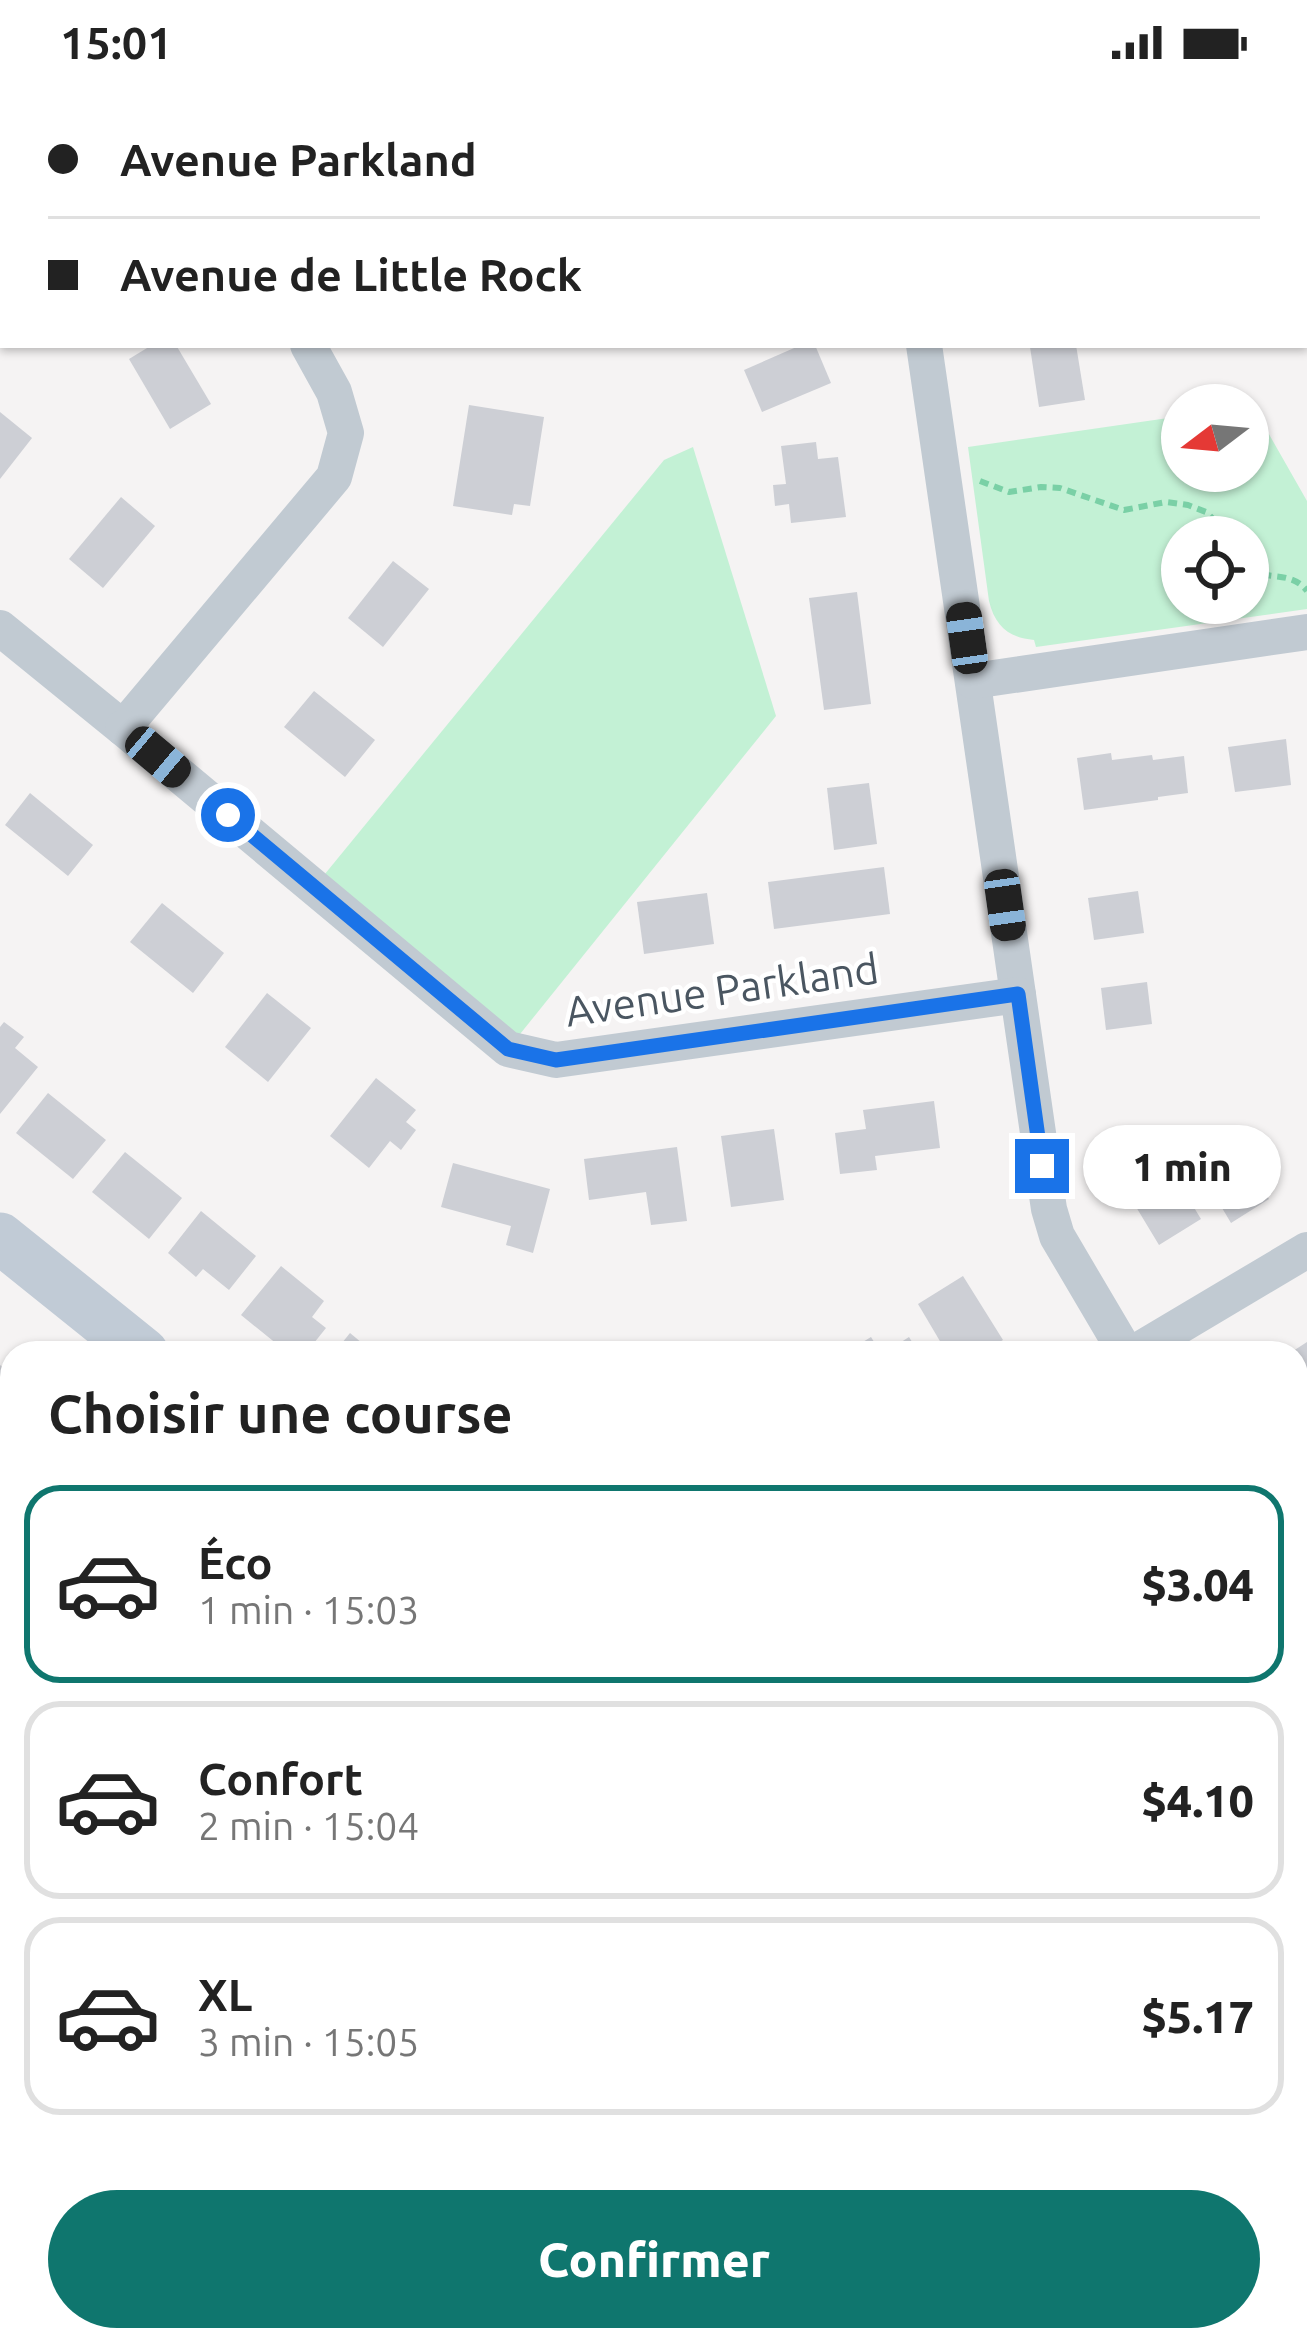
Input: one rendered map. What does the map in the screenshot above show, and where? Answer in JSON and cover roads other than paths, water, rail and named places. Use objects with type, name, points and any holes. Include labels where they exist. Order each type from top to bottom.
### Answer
[{"type":"street","points":[[123,728],[334,477],[346,433],[334,392],[310,348]]},
{"type":"street","points":[[925,348],[1048,1209],[1057,1235],[1123,1341]]},
{"type":"street","name":"Avenue Parkland","points":[[0,628],[508,1049],[556,1060],[1018,994]]},
{"type":"street","points":[[973,681],[1307,632]]},
{"type":"street","points":[[0,1238],[128,1341]]},
{"type":"street","points":[[1151,1341],[1307,1250]]}]
